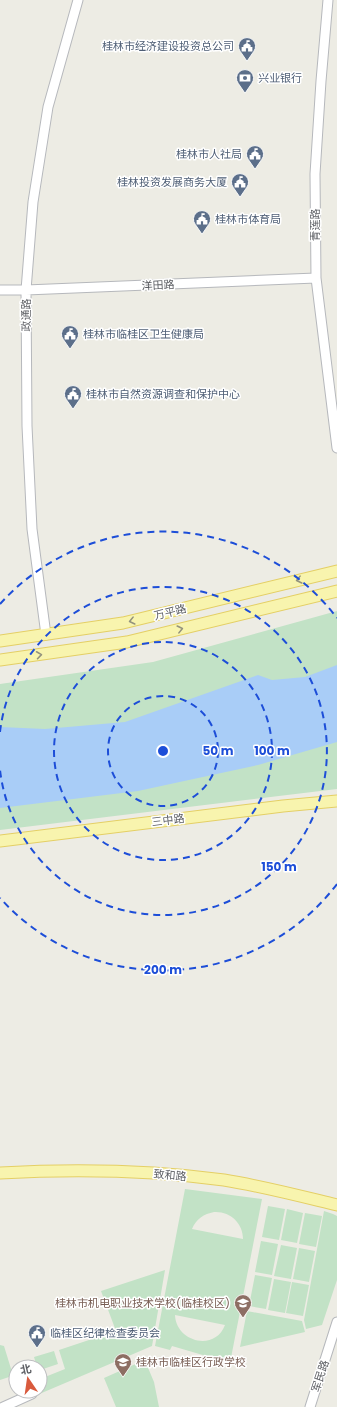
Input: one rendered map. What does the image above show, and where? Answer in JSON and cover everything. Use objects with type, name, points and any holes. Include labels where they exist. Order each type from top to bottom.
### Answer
[{"type":"main road","name":"万平路","points":[[0,641],[123,623],[337,571]]},
{"type":"main road","name":"万平路","points":[[0,660],[127,642],[337,591]]},
{"type":"main road","name":"三中路","points":[[0,841],[283,806],[337,801]]},
{"type":"main road","name":"致和路","points":[[0,1173],[107,1170],[171,1174],[224,1180],[275,1190],[337,1205]]},
{"type":"street","name":"政通路","points":[[46,635],[32,521],[27,426],[26,290],[33,202],[48,107],[78,0]]},
{"type":"street","name":"青莲路","points":[[328,0],[315,174],[316,278],[337,448]]},
{"type":"street","name":"洋田路","points":[[0,290],[316,278]]},
{"type":"street","name":"军民路","points":[[310,1407],[337,1322]]},
{"type":"street","name":"军民路","points":[[314,1407],[337,1339]]},
{"type":"street","points":[[3,1407],[21,1399]]},
{"type":"green space","points":[[337,611],[337,789],[0,830],[0,684],[153,662]]},
{"type":"green space","points":[[185,1189],[262,1199],[230,1363],[172,1346],[170,1350],[155,1346]],"holes":[[[214,1212],[220,1212],[234,1219],[241,1228],[243,1239],[192,1229],[196,1222],[201,1218]],[[175,1315],[225,1325],[220,1333],[213,1339],[205,1341],[197,1340],[182,1332],[177,1324]]]},
{"type":"green space","points":[[268,1206],[285,1209],[279,1240],[262,1237]]},
{"type":"green space","points":[[287,1209],[303,1213],[297,1243],[281,1240]]},
{"type":"green space","points":[[324,1211],[337,1216],[337,1280],[322,1325],[306,1329],[304,1320]]},
{"type":"green space","points":[[305,1213],[322,1216],[316,1247],[299,1244]]},
{"type":"green space","points":[[261,1241],[278,1244],[272,1275],[255,1272]]},
{"type":"green space","points":[[281,1245],[297,1248],[291,1279],[274,1276]]},
{"type":"green space","points":[[299,1248],[315,1251],[309,1282],[293,1279]]},
{"type":"green space","points":[[165,1270],[152,1346],[48,1390],[48,1376],[65,1369],[59,1350],[116,1331],[101,1291]]},
{"type":"green space","points":[[255,1275],[272,1278],[266,1309],[249,1306]]},
{"type":"green space","points":[[274,1279],[291,1282],[285,1313],[268,1310]]},
{"type":"green space","points":[[292,1282],[309,1285],[303,1316],[286,1313]]},
{"type":"green space","points":[[247,1311],[302,1321],[305,1332],[240,1347]]},
{"type":"green space","points":[[0,1345],[4,1346],[8,1359],[8,1377],[0,1380]]},
{"type":"green space","points":[[54,1351],[58,1364],[48,1367],[48,1359],[35,1359],[34,1357]]},
{"type":"green space","points":[[140,1362],[146,1363],[154,1382],[159,1407],[116,1407],[104,1378]]},
{"type":"water","points":[[337,665],[337,742],[258,765],[138,791],[0,808],[0,727],[45,729],[125,722],[258,675],[272,680],[305,677]]},
{"type":"place","name":"桂林市经济建设投资总公司","points":[[247,61]]},
{"type":"place","name":"兴业银行","points":[[245,93]]},
{"type":"place","name":"桂林市人社局","points":[[255,169]]},
{"type":"place","name":"桂林投资发展商务大厦","points":[[240,197]]},
{"type":"place","name":"桂林市体育局","points":[[202,234]]},
{"type":"place","name":"桂林市临桂区卫生健康局","points":[[70,349]]},
{"type":"place","name":"桂林市自然资源调查和保护中心","points":[[73,409]]},
{"type":"place","name":"桂林市机电职业技术学校(临桂校区)","points":[[243,1318]]},
{"type":"place","name":"临桂区纪律检查委员会","points":[[37,1348]]},
{"type":"place","name":"桂林市临桂区行政学校","points":[[123,1377]]}]
